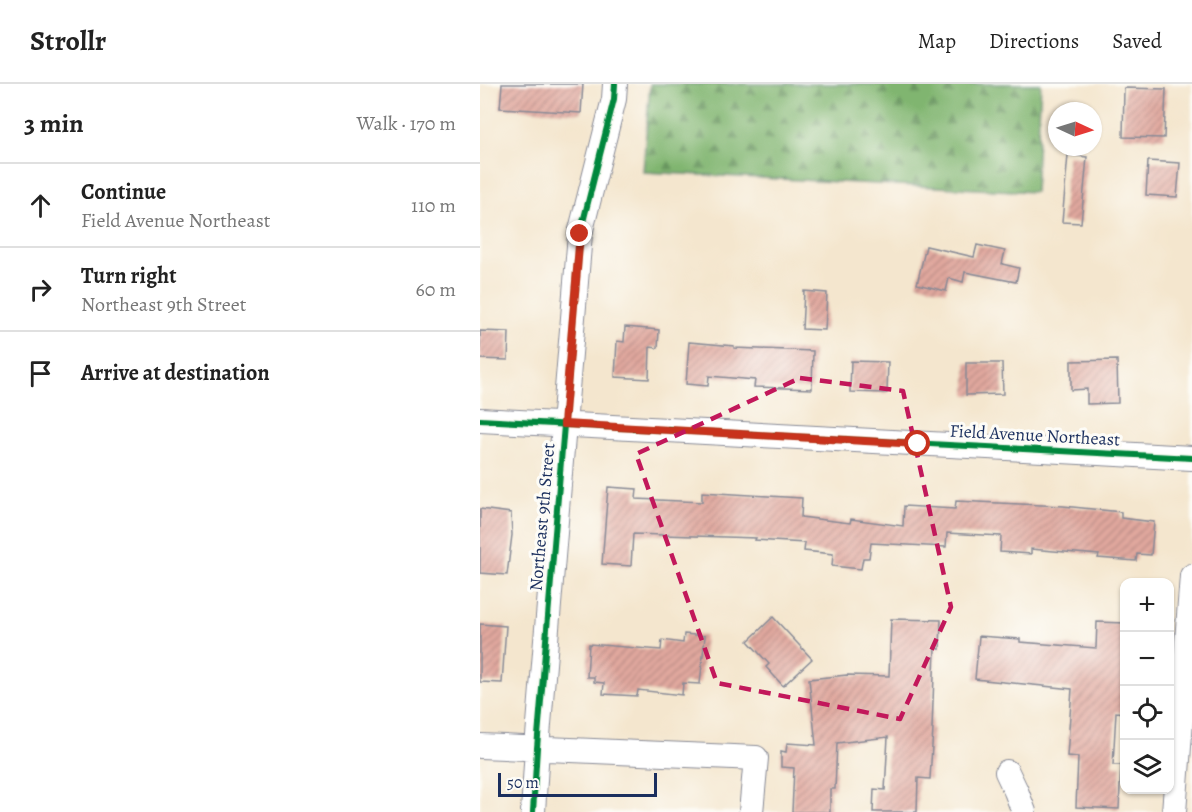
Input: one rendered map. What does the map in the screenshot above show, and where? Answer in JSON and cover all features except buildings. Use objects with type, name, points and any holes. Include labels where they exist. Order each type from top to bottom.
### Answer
[{"type":"street","name":"Northeast 9th Street","points":[[533,812],[580,234],[614,99],[615,84]]},
{"type":"street","name":"Field Avenue Northeast","points":[[480,420],[1192,458]]},
{"type":"street","points":[[1174,812],[1192,576]]},
{"type":"street","points":[[480,746],[756,758],[751,812]]},
{"type":"street","points":[[1007,772],[1024,812]]},
{"type":"highlighted area","points":[[800,378],[903,391],[951,607],[900,719],[717,683],[636,454]]},
{"type":"green space","points":[[650,84],[1041,84],[1035,192],[643,172]]},
{"type":"cycle path","points":[[533,812],[580,234],[614,99],[615,84]]},
{"type":"cycle path","points":[[480,420],[1192,458]]},
{"type":"route","points":[[580,234],[564,424],[918,444]]}]
